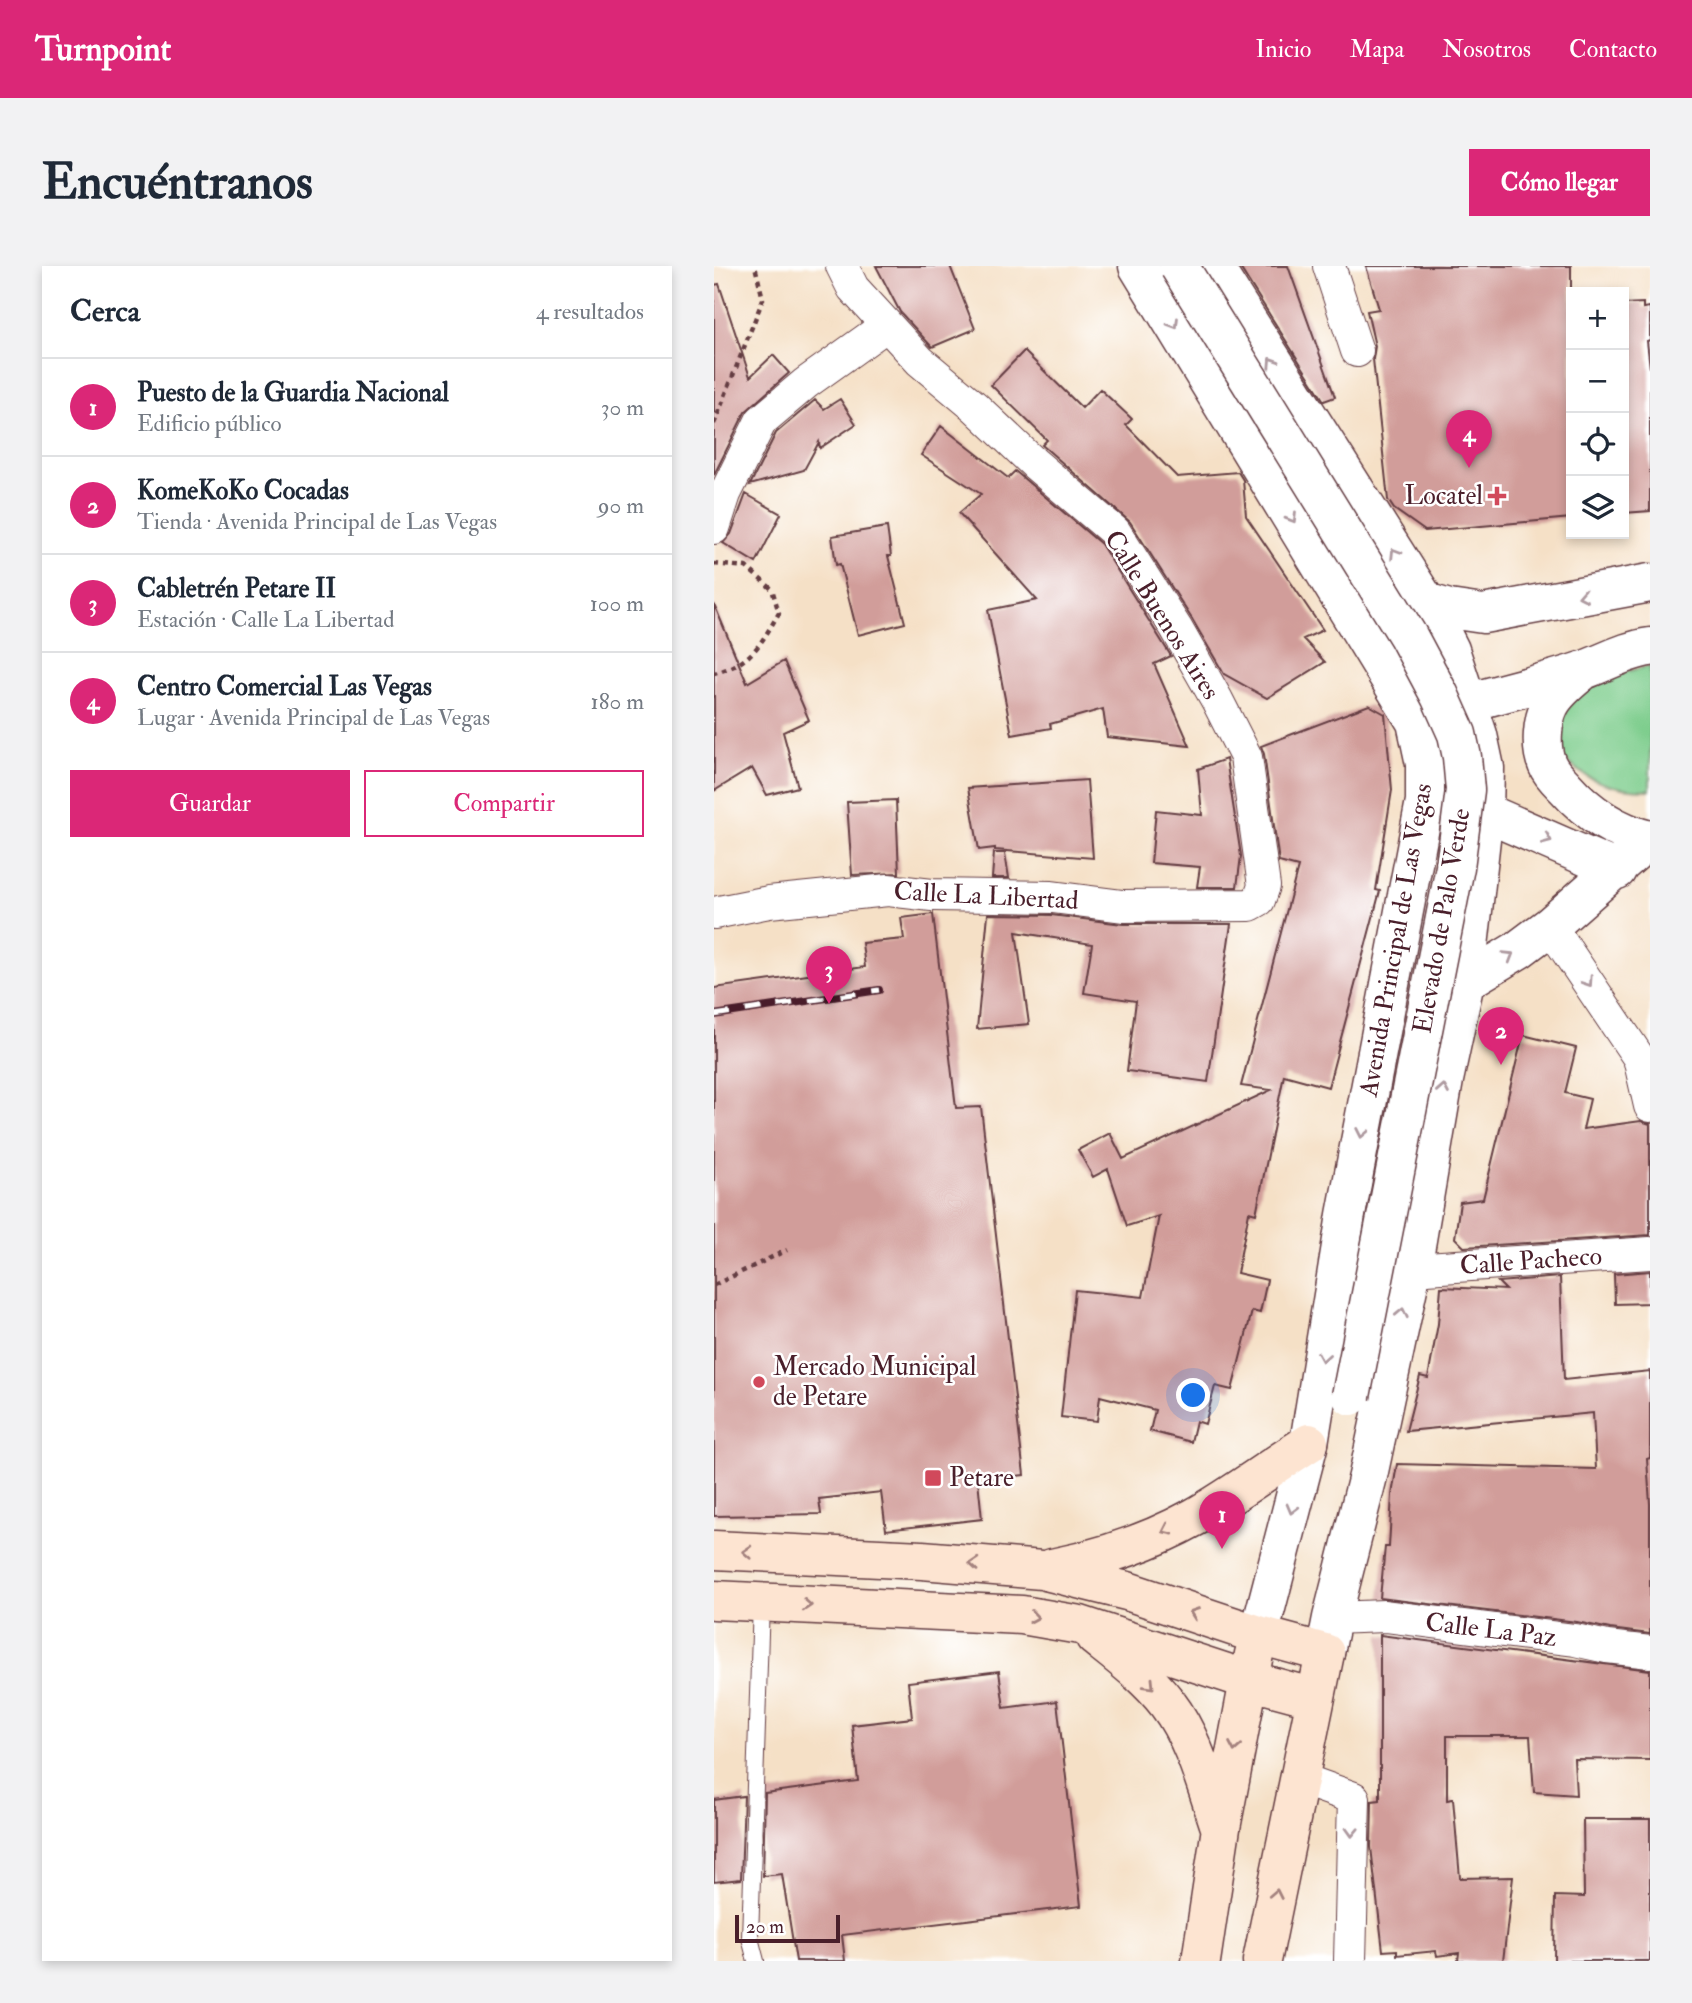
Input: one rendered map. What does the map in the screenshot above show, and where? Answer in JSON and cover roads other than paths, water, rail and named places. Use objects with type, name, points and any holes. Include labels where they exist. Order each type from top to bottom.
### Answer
[{"type":"main road","points":[[1042,1570],[1121,1551],[1195,1517],[1309,1443]]},
{"type":"main road","points":[[714,1550],[922,1560],[1042,1570],[1127,1591],[1259,1635],[1328,1635],[1262,1961]]},
{"type":"main road","points":[[714,1600],[1022,1615],[1080,1625],[1248,1680],[1315,1698]]},
{"type":"main road","points":[[1080,1625],[1131,1666],[1167,1703],[1192,1748],[1221,1828]]},
{"type":"main road","name":"Avenida Principal de Las Vegas","points":[[1201,1961],[1221,1828],[1259,1635]]},
{"type":"street","name":"Calle Buenos Aires","points":[[842,266],[853,288],[920,361],[1115,533],[1122,543],[1176,628],[1246,757],[1264,886],[1259,900]]},
{"type":"street","name":"Avenida Principal de Las Vegas","points":[[1138,266],[1416,722],[1425,764],[1425,801],[1346,1215],[1309,1443],[1259,1635]]},
{"type":"street","name":"Elevado de Palo Verde","points":[[1179,266],[1408,636],[1451,722],[1462,757],[1465,790],[1455,867],[1351,1396],[1368,1476]]},
{"type":"street","points":[[1213,266],[1426,602],[1450,650],[1478,735],[1485,768],[1484,812],[1465,982],[1444,1080],[1412,1269],[1368,1476],[1328,1635]]},
{"type":"street","points":[[1329,266],[1357,351]]},
{"type":"street","points":[[714,528],[726,494],[761,421],[806,383],[887,325]]},
{"type":"street","points":[[1426,602],[1449,609],[1483,614],[1650,583]]},
{"type":"street","points":[[1416,722],[1467,702],[1584,670],[1636,649],[1650,647]]},
{"type":"street","points":[[1465,982],[1518,950],[1550,926],[1649,840],[1608,824],[1590,813],[1547,765],[1543,746],[1544,724],[1550,705],[1564,686],[1584,670]]},
{"type":"street","points":[[1425,801],[1484,812],[1617,870]]},
{"type":"street","name":"Calle La Libertad","points":[[714,914],[769,902],[888,890],[932,895],[1052,897],[1123,906],[1250,905],[1259,900]]},
{"type":"street","points":[[1550,926],[1639,1058],[1650,1106]]},
{"type":"street","name":"Calle Pacheco","points":[[1412,1269],[1650,1252]]},
{"type":"street","points":[[1309,1443],[1351,1396]]},
{"type":"street","name":"Calle La Paz","points":[[1328,1635],[1385,1616],[1650,1652]]},
{"type":"street","points":[[1298,1778],[1354,1798],[1350,1961]]},
{"type":"lane","points":[[755,1961],[750,1938],[761,1603]]},
{"type":"railway","points":[[714,1015],[879,990]]},
{"type":"place","name":"Centro Comercial Las Vegas","points":[[1469,468]]},
{"type":"place","name":"Locatel","points":[[1497,496]]},
{"type":"place","name":"Cabletrén Petare II","points":[[829,1004]]},
{"type":"place","name":"KomeKoKo Cocadas","points":[[1501,1065]]},
{"type":"place","name":"Mercado Municipal de Petare","points":[[759,1382]]},
{"type":"place","name":"Petare","points":[[933,1478]]},
{"type":"place","name":"Puesto de la Guardia Nacional","points":[[1222,1549]]}]
